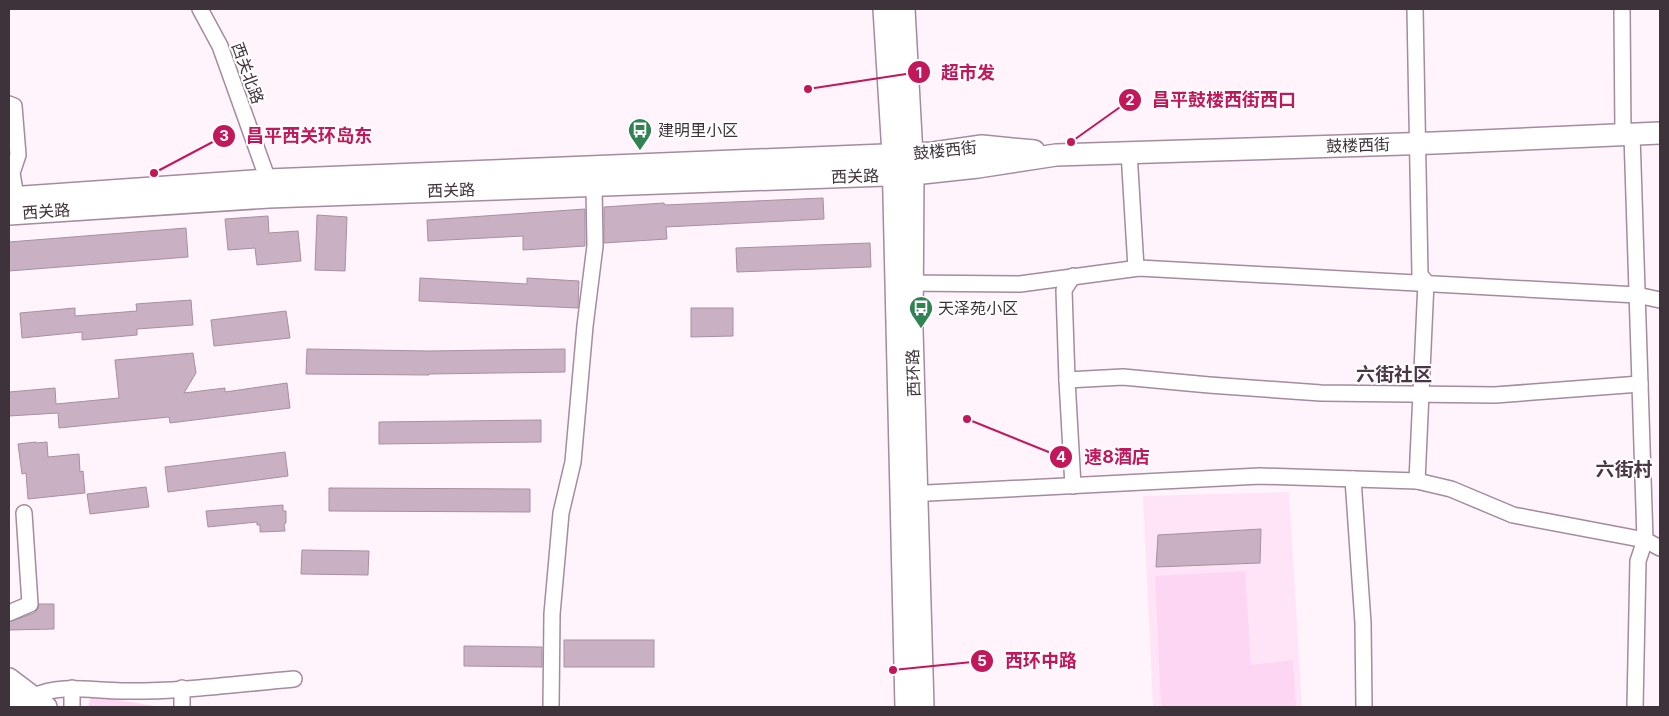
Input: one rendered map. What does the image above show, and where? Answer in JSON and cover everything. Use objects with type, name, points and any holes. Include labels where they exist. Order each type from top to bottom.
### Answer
[{"type":"main road","name":"西环路","points":[[884,9],[903,164]]},
{"type":"main road","name":"西环路","points":[[904,9],[904,283],[909,494],[906,707]]},
{"type":"main road","name":"鼓楼西街","points":[[903,164],[982,146],[1005,147],[1056,155],[1660,133]]},
{"type":"main road","name":"西关路","points":[[11,203],[268,180],[584,168],[903,164]]},
{"type":"main road","name":"西关路","points":[[11,203],[269,197],[594,186],[903,164]]},
{"type":"main road","name":"西环路","points":[[909,494],[923,707]]},
{"type":"main road","points":[[9,679],[33,704]]},
{"type":"main road","points":[[9,699],[33,704]]},
{"type":"street","name":"西关北路","points":[[200,9],[220,46],[268,180]]},
{"type":"street","points":[[1415,9],[1420,275],[1426,282],[1417,481]]},
{"type":"street","points":[[1622,9],[1637,295],[1645,540],[1638,561],[1635,707]]},
{"type":"street","points":[[9,104],[14,106],[18,155],[12,173],[11,203]]},
{"type":"street","points":[[1129,152],[1136,268]]},
{"type":"street","points":[[551,707],[552,614],[561,513],[573,462],[585,326],[595,246],[594,186]]},
{"type":"street","points":[[904,283],[1020,284],[1136,268],[1426,282],[1637,295],[1660,300]]},
{"type":"street","points":[[1073,276],[1064,290],[1073,486]]},
{"type":"street","points":[[1067,380],[1123,377],[1321,393],[1495,395],[1640,384]]},
{"type":"street","points":[[909,494],[1260,476],[1417,481],[1451,490],[1513,515],[1645,540],[1660,548]]},
{"type":"street","points":[[1353,479],[1363,623],[1364,707]]},
{"type":"street","points":[[9,613],[30,604],[24,513]]},
{"type":"street","points":[[33,704],[45,690],[72,688],[122,691],[294,679]]},
{"type":"street","points":[[72,688],[72,707]]},
{"type":"street","points":[[182,688],[182,707]]},
{"type":"shaded area","points":[[1289,492],[1302,707],[1153,707],[1143,496]]},
{"type":"shaded area","points":[[1245,571],[1251,665],[1293,660],[1296,707],[1161,707],[1155,576]]},
{"type":"shaded area","points":[[91,696],[162,707],[88,707]]},
{"type":"building","points":[[823,198],[824,219],[666,227],[667,239],[604,243],[604,207],[664,203],[665,205]]},
{"type":"building","points":[[585,209],[585,246],[523,250],[523,236],[428,241],[427,220]]},
{"type":"building","points":[[317,215],[347,217],[345,271],[315,270]]},
{"type":"building","points":[[268,216],[269,233],[298,231],[301,261],[257,265],[255,248],[228,250],[225,219]]},
{"type":"building","points":[[186,228],[188,257],[9,271],[9,242]]},
{"type":"building","points":[[870,243],[871,267],[737,272],[736,248]]},
{"type":"building","points":[[420,278],[527,284],[527,278],[579,281],[578,308],[419,301]]},
{"type":"building","points":[[191,300],[193,325],[137,329],[137,335],[82,340],[82,332],[22,338],[20,313],[75,308],[75,316],[137,311],[136,304]]},
{"type":"building","points":[[691,308],[733,308],[733,336],[691,337]]},
{"type":"building","points":[[286,311],[290,338],[214,346],[211,320]]},
{"type":"building","points":[[307,349],[429,351],[565,349],[565,372],[429,375],[306,374]]},
{"type":"building","points":[[193,353],[196,373],[184,393],[225,388],[225,392],[287,383],[290,408],[170,423],[169,417],[59,428],[58,413],[9,416],[9,392],[55,388],[56,404],[119,398],[115,360]]},
{"type":"building","points":[[541,420],[541,442],[379,444],[379,422]]},
{"type":"building","points":[[47,442],[48,457],[79,454],[80,472],[83,471],[85,493],[28,499],[26,473],[22,474],[18,444]]},
{"type":"building","points":[[285,452],[288,476],[168,492],[165,467]]},
{"type":"building","points":[[146,487],[149,507],[90,514],[87,494]]},
{"type":"building","points":[[329,488],[530,489],[530,512],[329,511]]},
{"type":"building","points":[[283,505],[283,511],[286,511],[285,531],[260,532],[260,525],[257,525],[257,522],[208,527],[206,511]]},
{"type":"building","points":[[1261,529],[1260,563],[1156,567],[1158,535]]},
{"type":"building","points":[[302,550],[369,551],[368,575],[301,574]]},
{"type":"building","points":[[39,604],[54,604],[54,629],[9,630],[9,622],[34,613],[38,609]]},
{"type":"building","points":[[564,640],[654,640],[654,667],[564,667]]},
{"type":"building","points":[[464,646],[542,647],[542,667],[464,666]]},
{"type":"place","name":"超市发","points":[[808,89]]},
{"type":"place","name":"昌平鼓楼西街西口","points":[[1071,142]]},
{"type":"place","name":"建明里小区","points":[[640,151]]},
{"type":"place","name":"昌平西关环岛东","points":[[154,173]]},
{"type":"place","name":"天泽苑小区","points":[[921,329]]},
{"type":"place","name":"速8酒店","points":[[967,419]]},
{"type":"place","name":"西环中路","points":[[893,670]]},
{"type":"district","name":"六街社区","points":[[1394,374]]},
{"type":"district","name":"六街村","points":[[1624,469]]}]
